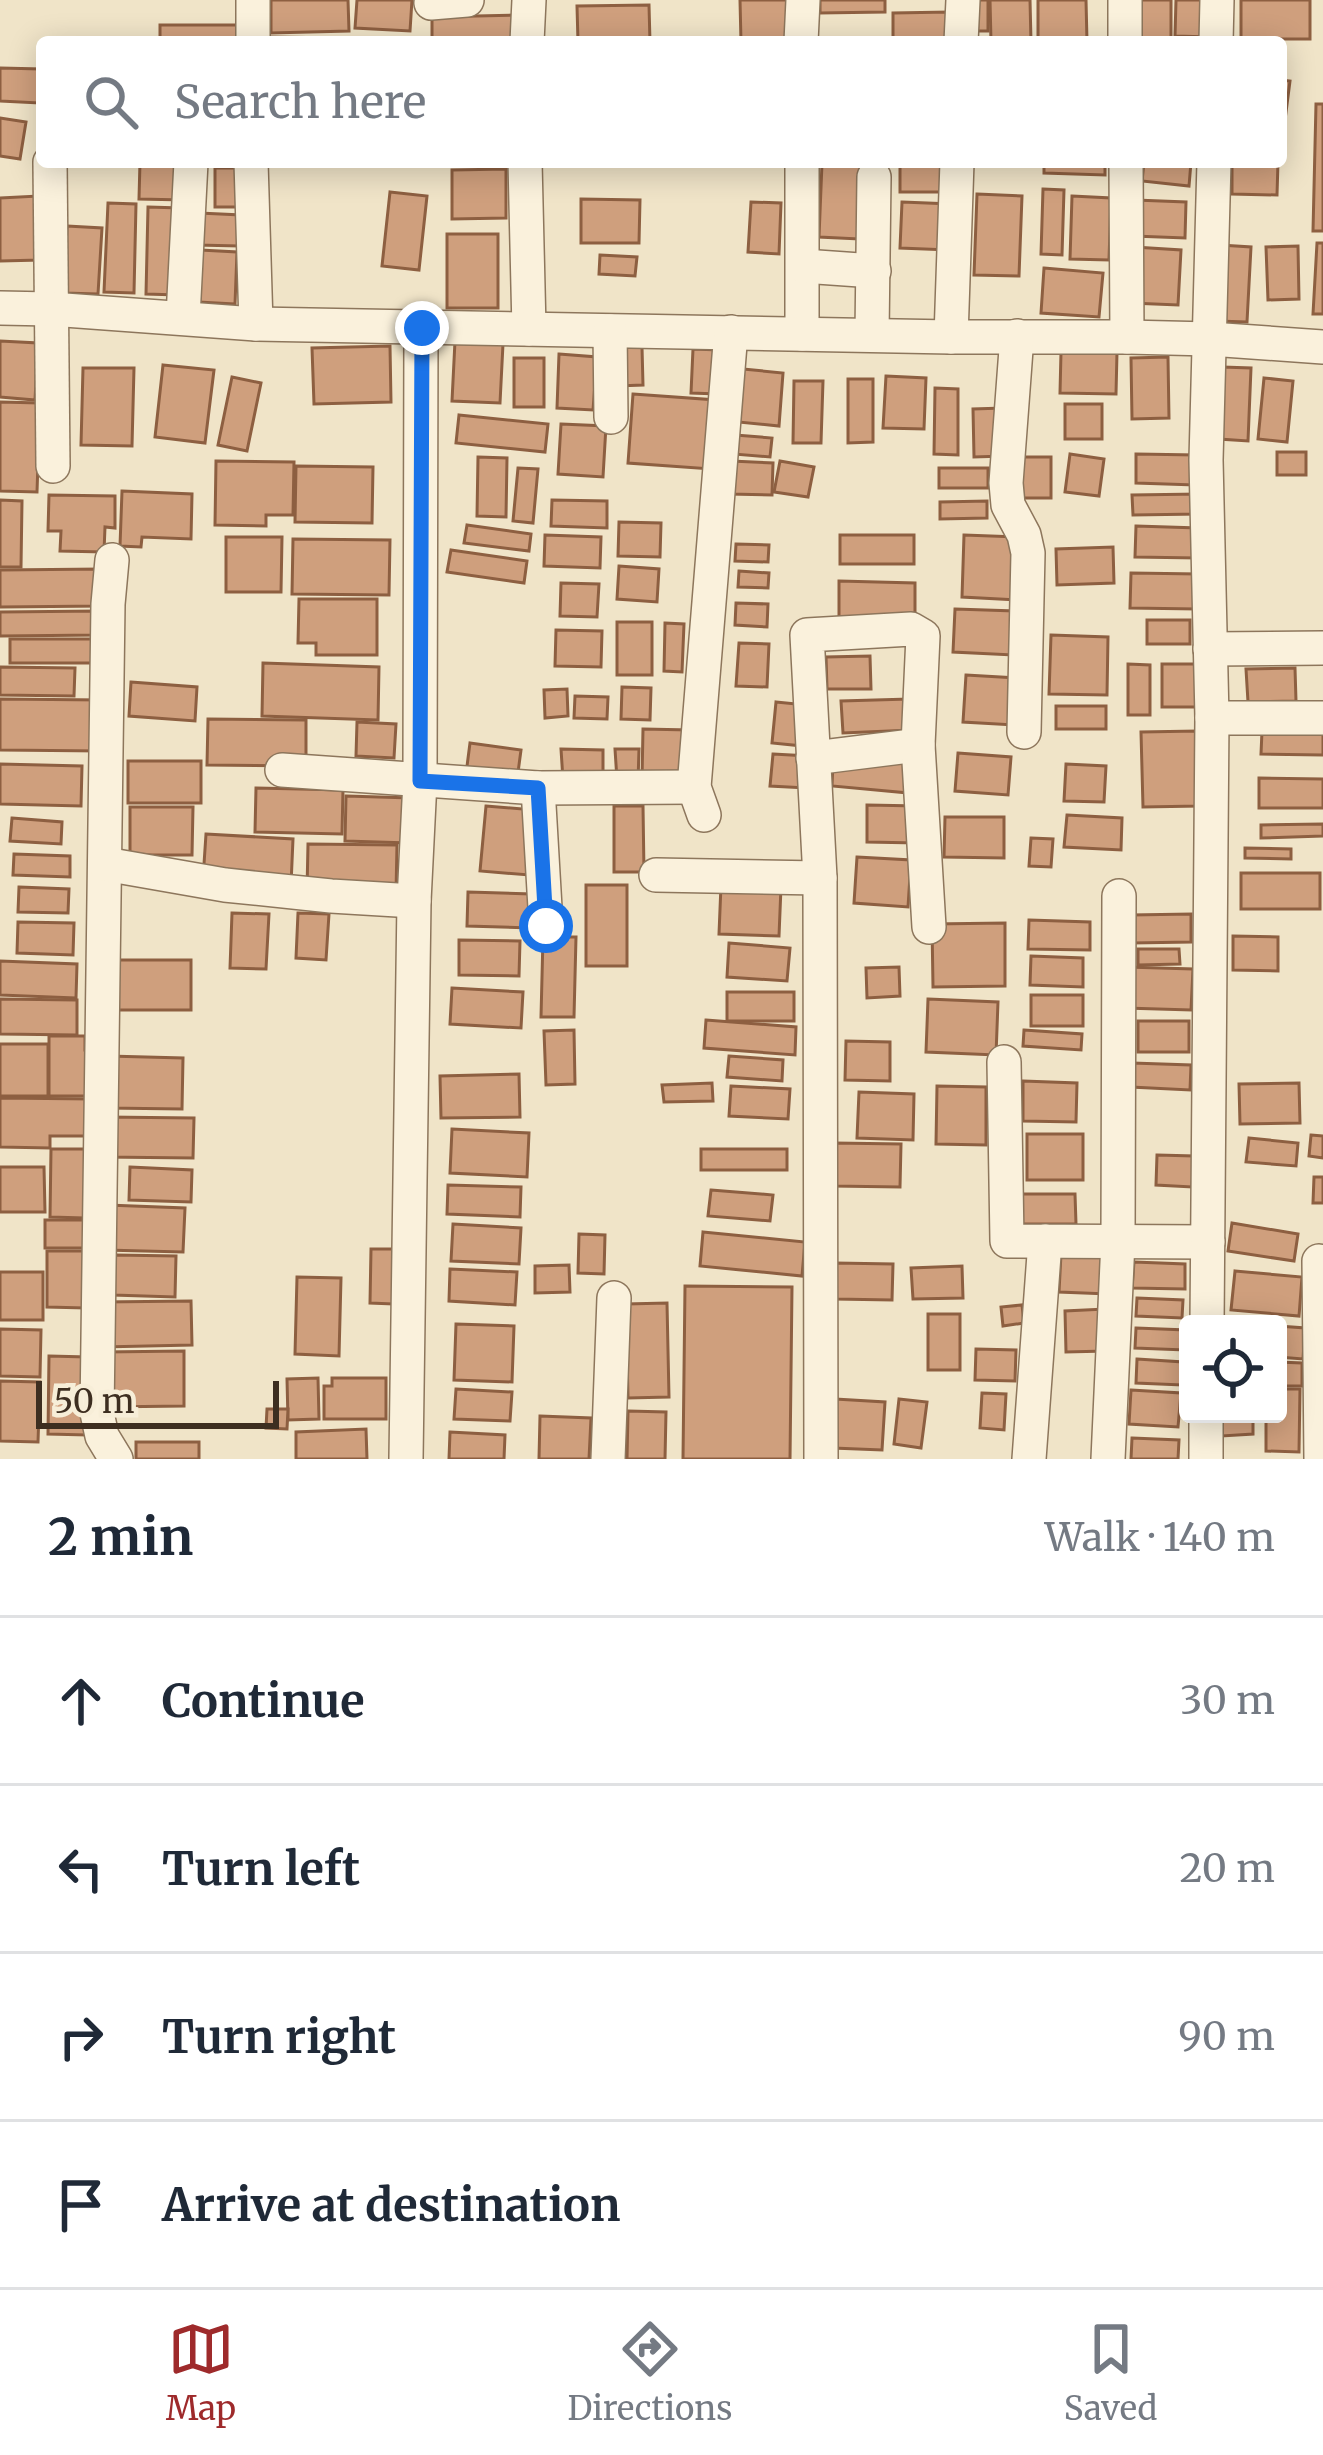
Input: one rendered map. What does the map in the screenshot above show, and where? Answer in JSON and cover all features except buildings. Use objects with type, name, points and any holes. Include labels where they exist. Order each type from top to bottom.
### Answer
[{"type":"street","points":[[253,0],[253,36]]},
{"type":"street","points":[[431,3],[467,0]]},
{"type":"street","points":[[527,36],[529,0]]},
{"type":"street","points":[[801,36],[802,0]]},
{"type":"street","points":[[961,36],[963,0]]},
{"type":"street","points":[[1125,0],[1125,36]]},
{"type":"street","points":[[1216,36],[1217,0]]},
{"type":"street","points":[[50,168],[53,466]]},
{"type":"street","points":[[183,317],[191,168]]},
{"type":"street","points":[[251,168],[256,324]]},
{"type":"street","points":[[525,168],[529,329]]},
{"type":"street","points":[[802,168],[802,334]]},
{"type":"street","points":[[951,337],[957,168]]},
{"type":"street","points":[[1126,168],[1126,337]]},
{"type":"street","points":[[1207,1315],[1212,718],[1207,460],[1214,168]]},
{"type":"street","points":[[872,334],[874,177]]},
{"type":"street","points":[[803,266],[874,271]]},
{"type":"street","points":[[0,308],[256,324],[1126,337],[1323,347]]},
{"type":"street","points":[[406,1459],[420,781],[422,328]]},
{"type":"street","points":[[610,331],[611,417]]},
{"type":"street","points":[[282,770],[699,801],[731,332]]},
{"type":"street","points":[[1017,336],[1006,483],[1008,505],[1028,553],[1024,732]]},
{"type":"street","points":[[112,560],[97,1413],[102,1436],[116,1459]]},
{"type":"street","points":[[821,1459],[820,878],[807,635],[916,630],[923,636],[918,745],[929,927]]},
{"type":"street","points":[[1210,649],[1323,648]]},
{"type":"street","points":[[1212,718],[1323,718]]},
{"type":"street","points":[[813,758],[918,745]]},
{"type":"street","points":[[538,788],[546,926]]},
{"type":"street","points":[[105,864],[225,885],[415,901]]},
{"type":"street","points":[[656,875],[820,878]]},
{"type":"street","points":[[1108,1459],[1118,1241],[1120,896]]},
{"type":"street","points":[[1004,1062],[1006,1240],[1208,1242]]},
{"type":"street","points":[[1029,1459],[1046,1240]]},
{"type":"street","points":[[1319,1261],[1321,1459]]},
{"type":"street","points":[[608,1459],[614,1298]]},
{"type":"street","points":[[1206,1423],[1206,1459]]},
{"type":"route","points":[[422,328],[420,781],[538,788],[546,926]]}]
